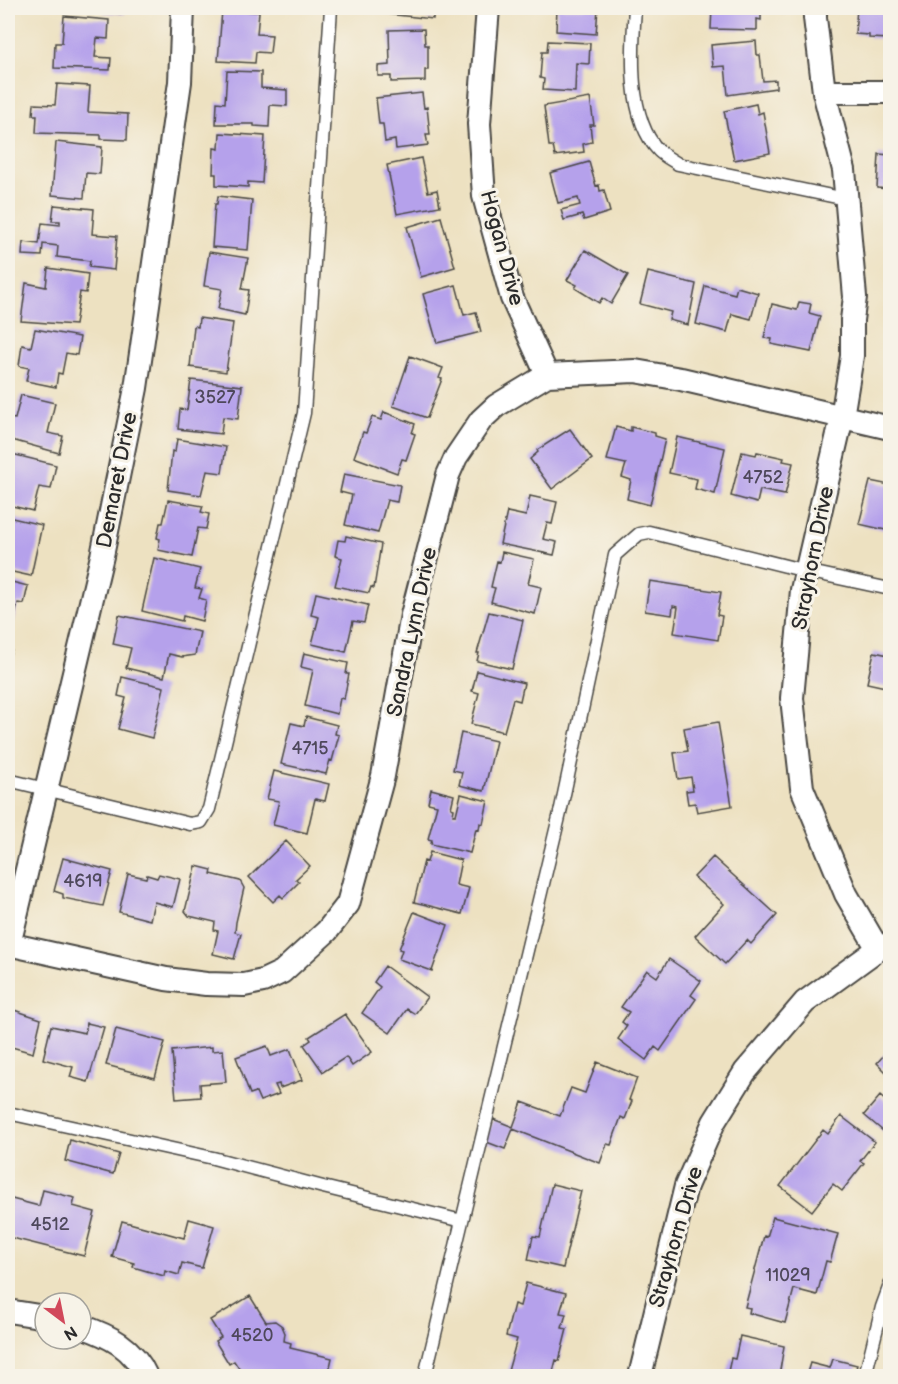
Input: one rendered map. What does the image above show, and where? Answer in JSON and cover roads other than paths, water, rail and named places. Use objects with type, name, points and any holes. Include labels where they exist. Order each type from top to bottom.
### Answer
[{"type":"street","name":"Demaret Drive","points":[[8,944],[102,556],[136,388],[180,82],[183,8]]},
{"type":"street","name":"Hogan Drive","points":[[488,8],[479,124],[484,196],[512,298],[547,375]]},
{"type":"street","name":"Strayhorn Drive","points":[[640,1377],[686,1186],[714,1122],[745,1072],[805,1002],[884,946],[846,894],[802,788],[792,698],[802,590],[842,417],[852,356],[852,320],[855,297],[844,170],[824,92],[815,8]]},
{"type":"street","points":[[824,92],[891,92]]},
{"type":"street","name":"Sandra Lynn Drive","points":[[8,944],[166,979],[206,984],[244,985],[263,981],[282,972],[327,931],[348,904],[377,797],[412,615],[452,466],[481,420],[496,406],[547,375],[635,371],[681,379],[891,428]]},
{"type":"street","points":[[8,1311],[33,1315]]},
{"type":"street","points":[[93,1330],[108,1336],[139,1361],[146,1377]]},
{"type":"lane","points":[[8,780],[190,824],[201,822],[209,810],[304,413],[331,8]]},
{"type":"lane","points":[[635,8],[634,88],[641,124],[659,150],[678,164],[846,198]]},
{"type":"lane","points":[[425,1377],[560,813],[615,555],[639,534],[649,532],[806,571],[891,589]]},
{"type":"lane","points":[[8,1113],[213,1158],[462,1221]]},
{"type":"lane","points":[[866,1377],[882,1307],[891,1285]]}]
